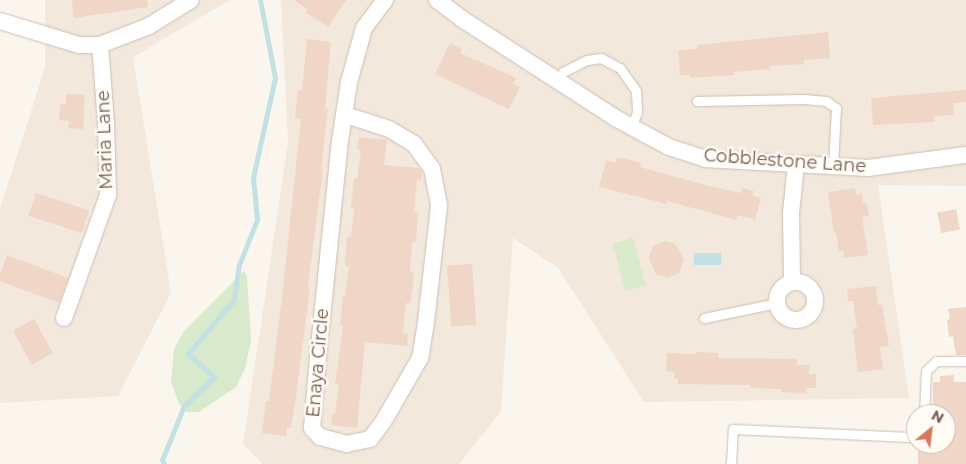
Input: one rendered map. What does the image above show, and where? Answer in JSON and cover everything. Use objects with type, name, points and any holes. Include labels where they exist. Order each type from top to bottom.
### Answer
[{"type":"street","points":[[0,21],[79,44],[100,46],[149,26],[191,0]]},
{"type":"street","name":"Enaya Circle","points":[[346,115],[390,129],[414,144],[432,169],[438,206],[426,322],[420,358],[383,422],[370,439],[347,444],[320,437],[312,428],[340,141],[346,115],[349,82],[364,28],[385,0]]},
{"type":"street","name":"Cobblestone Lane","points":[[437,0],[462,19],[631,128],[669,146],[705,159],[868,168],[966,155]]},
{"type":"street","name":"Maria Lane","points":[[64,318],[108,195],[106,123],[100,46]]},
{"type":"street","points":[[792,282],[791,213],[796,165]]},
{"type":"street","points":[[792,282],[804,284],[812,292],[814,303],[810,314],[802,319],[788,318],[780,312],[778,303],[780,290],[792,282]]},
{"type":"lane","points":[[558,82],[563,72],[587,60],[601,58],[620,68],[636,91],[637,112],[631,128]]},
{"type":"lane","points":[[697,101],[804,99],[826,101],[836,108],[833,166]]},
{"type":"lane","points":[[704,318],[778,303]]},
{"type":"lane","points":[[924,404],[926,371],[936,362],[966,361]]},
{"type":"lane","points":[[731,464],[733,429],[906,436]]},
{"type":"shaded area","points":[[45,0],[230,0],[133,57],[171,293],[118,396],[0,403],[0,209],[45,67]]},
{"type":"shaded area","points":[[281,0],[966,0],[966,186],[878,185],[909,398],[644,402],[558,268],[513,238],[501,411],[459,464],[263,464],[243,444],[288,143]]},
{"type":"green space","points":[[633,238],[646,285],[625,291],[613,243]]},
{"type":"green space","points":[[244,271],[247,277],[251,340],[245,369],[236,387],[199,412],[187,412],[179,404],[171,382],[174,349],[184,331]]},
{"type":"water","points":[[694,253],[721,253],[721,265],[694,265]]},
{"type":"building","points":[[72,0],[147,0],[148,7],[74,18]]},
{"type":"building","points":[[294,0],[346,0],[328,27],[306,13],[308,10]]},
{"type":"building","points":[[828,32],[830,58],[804,60],[804,64],[770,66],[770,69],[733,72],[734,75],[690,78],[690,75],[680,75],[678,50],[697,49],[697,45]]},
{"type":"building","points":[[307,39],[331,42],[325,108],[328,109],[321,169],[323,169],[308,286],[310,287],[296,397],[291,428],[287,428],[287,436],[262,433],[266,401],[269,401],[282,297],[301,119],[295,118],[298,90],[302,91]]},
{"type":"building","points":[[450,43],[462,49],[460,53],[516,78],[513,84],[520,87],[509,109],[435,74]]},
{"type":"building","points":[[966,90],[966,102],[953,103],[954,115],[934,116],[935,122],[873,125],[871,98]]},
{"type":"building","points":[[66,94],[85,95],[83,129],[68,128],[69,121],[59,120],[60,104],[66,104]]},
{"type":"building","points":[[359,137],[387,140],[384,165],[419,168],[422,172],[421,181],[417,180],[414,212],[418,212],[416,242],[412,242],[410,272],[414,273],[413,285],[410,303],[406,303],[403,333],[408,334],[407,346],[365,342],[357,428],[331,425],[332,414],[335,414],[339,384],[335,384],[343,325],[340,325],[343,296],[345,296],[349,266],[345,266],[347,237],[351,237],[354,179],[357,179],[361,151],[357,150]]},
{"type":"building","points":[[617,157],[642,163],[640,167],[709,186],[741,193],[742,188],[754,191],[752,195],[761,198],[755,220],[737,215],[736,220],[667,201],[667,204],[599,187],[606,160],[615,163]]},
{"type":"building","points":[[855,188],[856,195],[862,194],[863,203],[867,203],[869,216],[862,217],[868,255],[844,258],[843,250],[839,251],[836,233],[834,233],[828,192]]},
{"type":"building","points":[[36,193],[89,210],[82,233],[29,216]]},
{"type":"building","points":[[956,209],[960,230],[941,233],[937,213]]},
{"type":"building","points":[[666,241],[675,244],[684,260],[679,273],[667,278],[656,274],[649,258],[653,246]]},
{"type":"building","points":[[7,255],[68,278],[59,303],[0,281],[0,274]]},
{"type":"building","points":[[472,264],[476,325],[451,327],[447,266]]},
{"type":"building","points":[[876,286],[878,305],[882,305],[889,346],[880,347],[883,369],[858,372],[853,329],[857,329],[853,301],[848,301],[847,289]]},
{"type":"building","points":[[966,307],[966,355],[956,355],[953,336],[949,337],[947,320],[950,319],[948,309]]},
{"type":"building","points":[[34,319],[53,353],[32,365],[13,331]]},
{"type":"building","points":[[696,352],[718,353],[718,358],[797,359],[797,365],[809,365],[809,374],[816,374],[816,388],[806,388],[806,393],[781,392],[781,389],[750,388],[750,385],[678,384],[678,379],[674,379],[675,372],[666,371],[667,353],[696,354]]},
{"type":"building","points":[[954,375],[954,382],[966,382],[966,464],[918,464],[918,454],[956,454],[956,404],[933,404],[933,382],[940,382],[940,376]]},
{"type":"waterway","points":[[164,464],[162,460],[184,406],[214,377],[188,354],[234,300],[239,265],[257,220],[253,178],[275,78],[260,0]]}]
